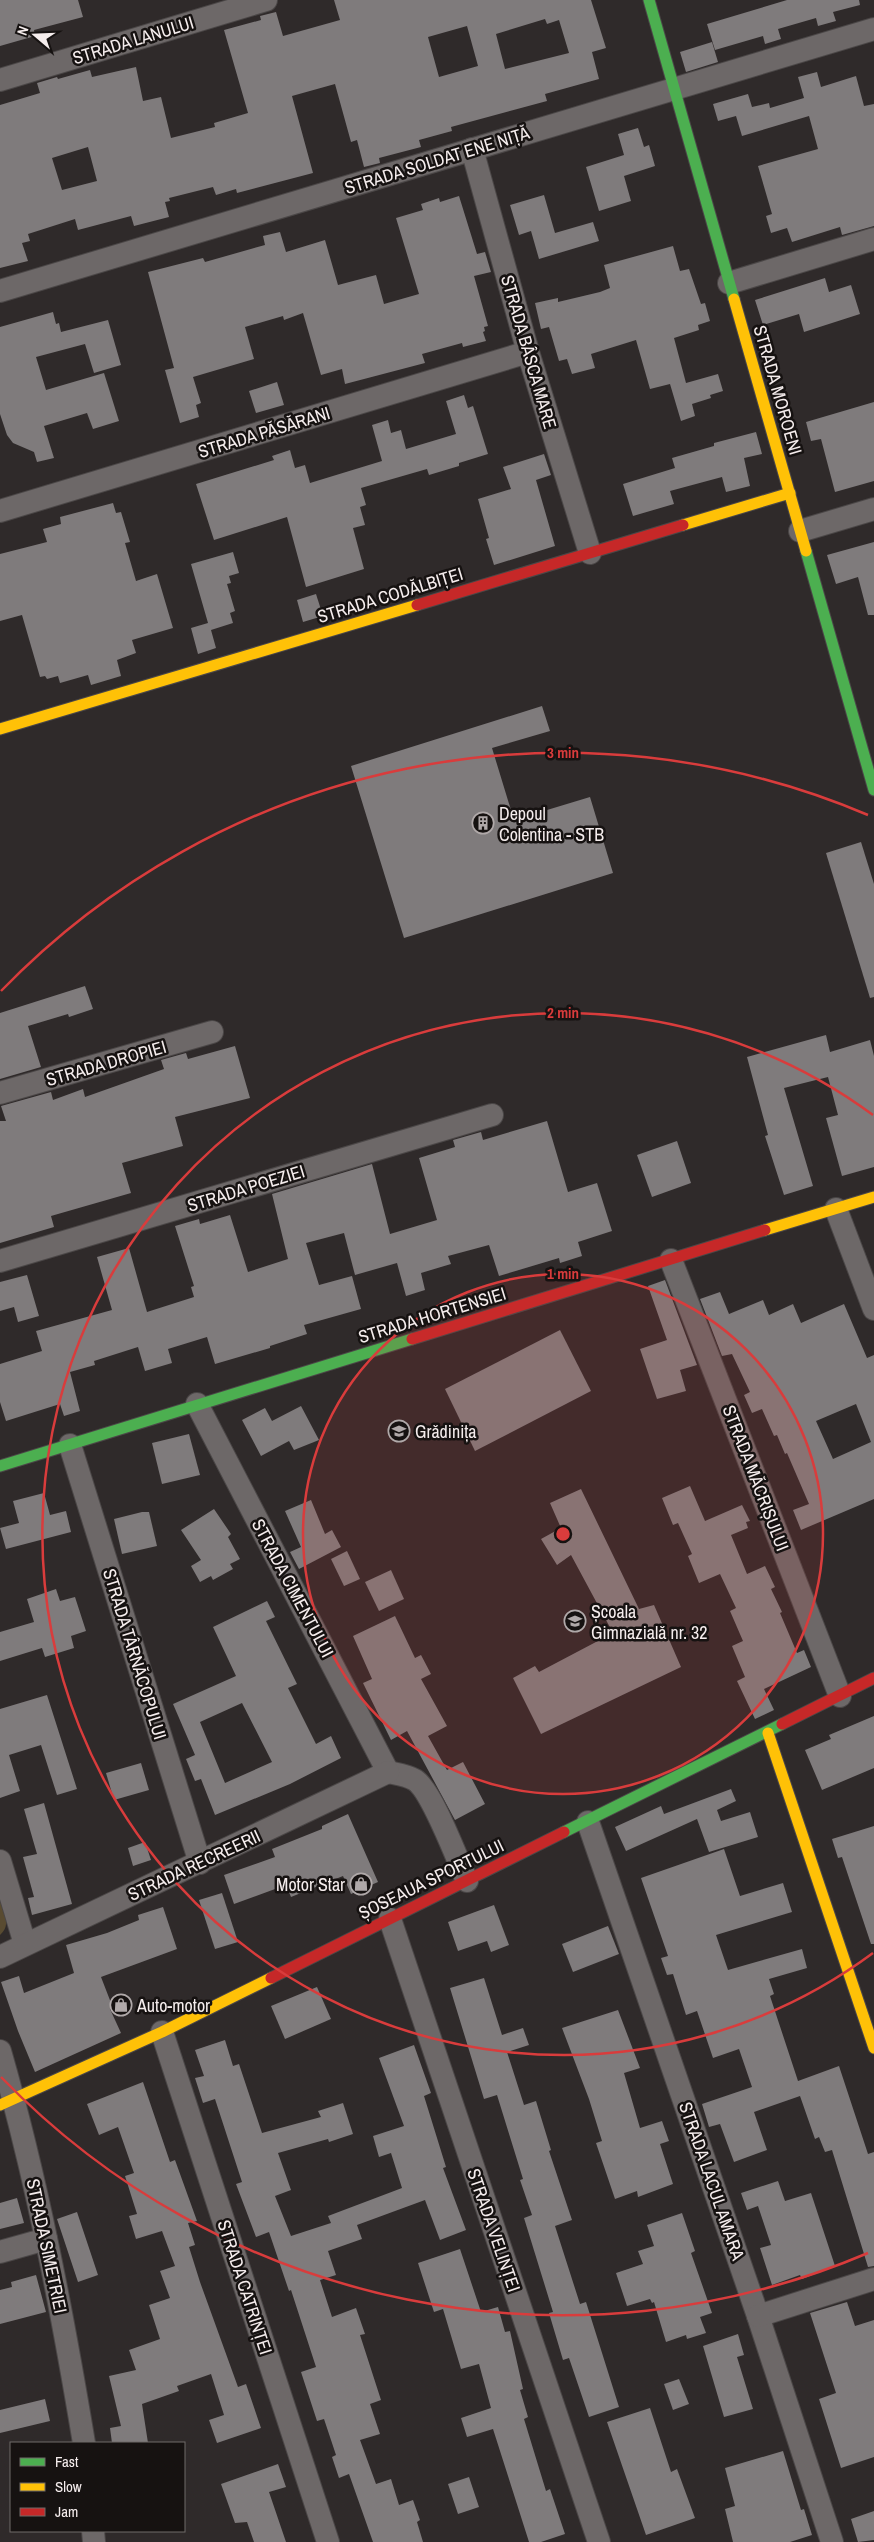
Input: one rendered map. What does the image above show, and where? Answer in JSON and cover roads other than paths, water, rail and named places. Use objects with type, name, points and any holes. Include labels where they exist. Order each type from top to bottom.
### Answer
[{"type":"street","name":"STRADA LANULUI","points":[[0,80],[266,0]]},
{"type":"street","name":"STRADA MOROENI","points":[[649,0],[874,790]]},
{"type":"street","name":"STRADA SOLDAT ENE NIȚĂ","points":[[0,291],[874,30]]},
{"type":"street","name":"STRADA BÂSCA MARE","points":[[472,149],[528,352],[590,553]]},
{"type":"street","points":[[729,282],[874,239]]},
{"type":"street","name":"STRADA PĂSĂRANI","points":[[0,511],[528,352]]},
{"type":"street","name":"STRADA CODĂLBIȚEI","points":[[0,729],[790,494]]},
{"type":"street","points":[[800,531],[874,509]]},
{"type":"street","name":"STRADA DROPIEI","points":[[0,1093],[212,1032]]},
{"type":"street","name":"STRADA POEZIEI","points":[[0,1261],[492,1115]]},
{"type":"street","name":"STRADA HORTENSIEI","points":[[0,1466],[874,1197]]},
{"type":"street","points":[[836,1209],[874,1309]]},
{"type":"street","name":"STRADA MĂCRIȘULUI","points":[[671,1260],[840,1696]]},
{"type":"street","name":"STRADA CIMENTULUI","points":[[197,1404],[388,1772]]},
{"type":"street","name":"STRADA TÂRNĂCOPULUI","points":[[70,1444],[200,1863]]},
{"type":"street","name":"ȘOSEAUA SPORTULUI","points":[[7,2102],[162,2032],[768,1733],[874,1678]]},
{"type":"street","points":[[768,1733],[874,2048]]},
{"type":"street","points":[[388,1772],[415,1780],[422,1787],[432,1803],[467,1880]]},
{"type":"street","name":"STRADA RECREERII","points":[[0,1957],[388,1772]]},
{"type":"street","name":"STRADA LACUL AMARA","points":[[588,1822],[758,2316],[832,2542]]},
{"type":"street","points":[[0,1861],[25,1944]]},
{"type":"street","name":"STRADA VELINȚEI","points":[[390,1918],[599,2542]]},
{"type":"street","name":"STRADA CATRINȚEI","points":[[162,2032],[328,2542]]},
{"type":"street","name":"STRADA SIMETRIEI","points":[[0,2051],[7,2102],[46,2239],[67,2340],[84,2442]]},
{"type":"street","points":[[0,2252],[46,2239]]},
{"type":"street","points":[[758,2316],[874,2279]]},
{"type":"place","name":"Depoul Colentina - STB","points":[[483,823]]},
{"type":"place","name":"Grădinița","points":[[399,1431]]},
{"type":"place","name":"Școala Gimnazială nr. 32","points":[[575,1621]]},
{"type":"place","name":"Motor Star","points":[[361,1884]]},
{"type":"place","name":"Auto-motor","points":[[121,2005]]}]
